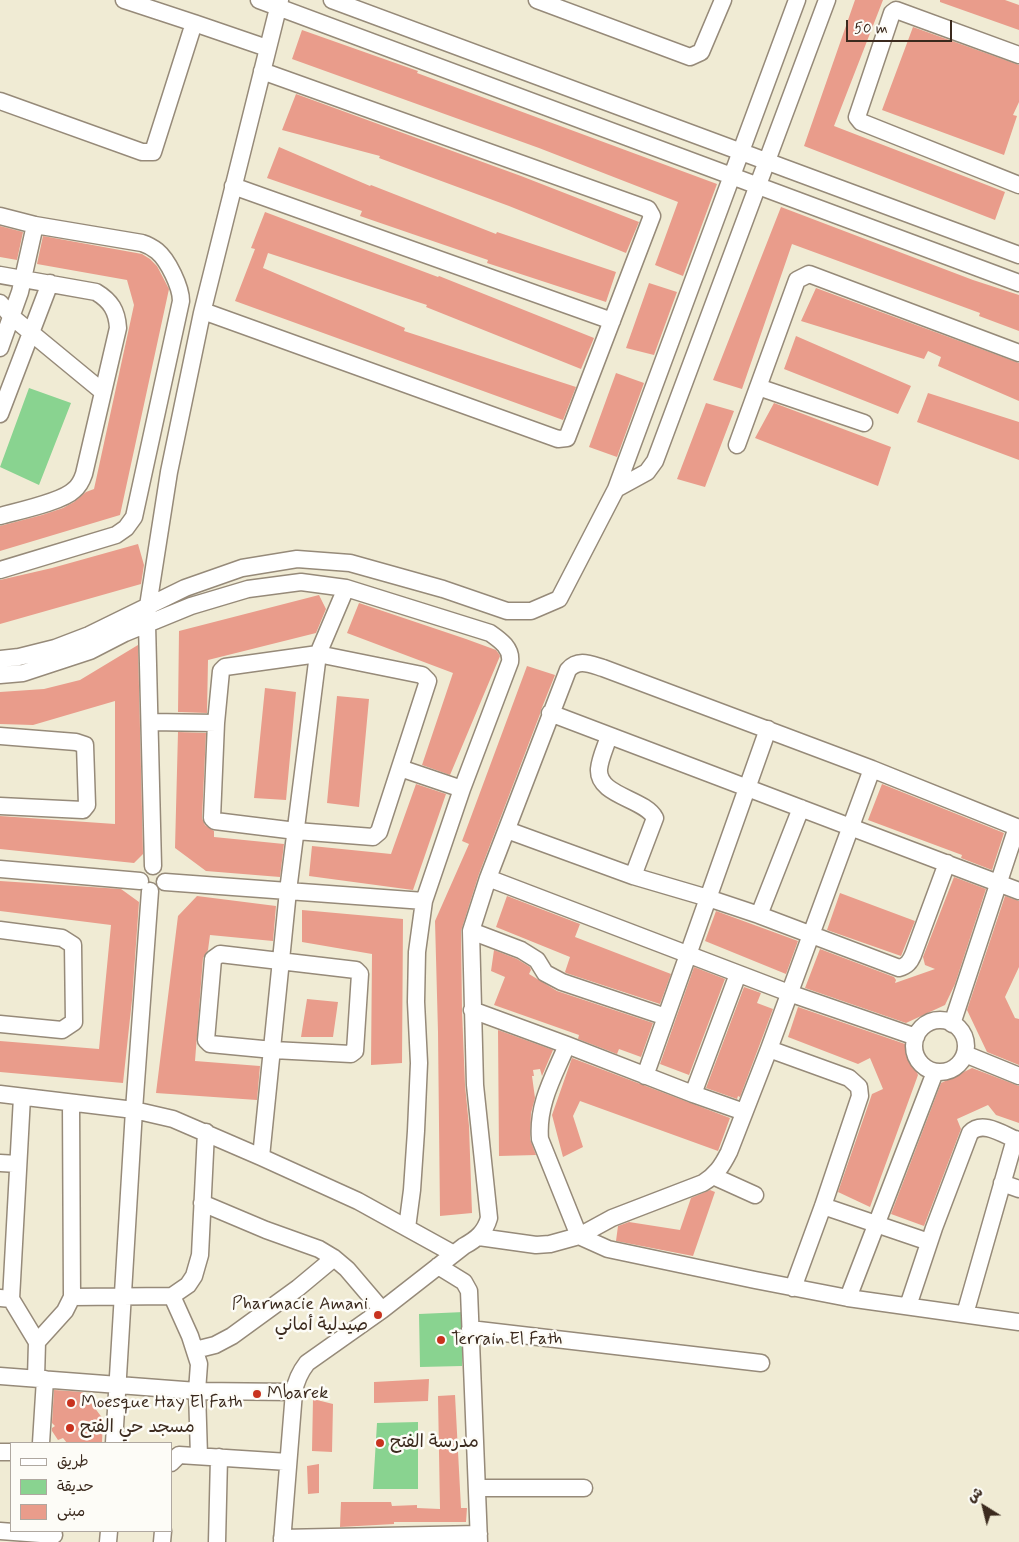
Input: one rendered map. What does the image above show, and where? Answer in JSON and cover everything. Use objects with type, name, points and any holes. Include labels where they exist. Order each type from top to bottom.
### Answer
[{"type":"street","points":[[124,0],[267,48]]},
{"type":"street","points":[[259,0],[279,3],[732,177],[1019,283]]},
{"type":"street","points":[[332,0],[768,160],[1019,255]]},
{"type":"street","points":[[537,0],[690,57],[701,52],[723,0]]},
{"type":"street","points":[[0,659],[20,657],[55,648],[89,635],[185,588],[242,568],[297,559],[350,563],[443,589],[506,611],[531,611],[559,599],[616,489],[797,0]]},
{"type":"street","points":[[616,489],[647,472],[655,461],[827,0]]},
{"type":"street","points":[[153,866],[148,606],[169,472],[203,311],[279,3]]},
{"type":"street","points":[[1019,55],[896,10],[892,13],[857,117],[861,122],[1019,184]]},
{"type":"street","points":[[0,101],[142,152],[153,152],[194,23]]},
{"type":"street","points":[[203,311],[558,439],[567,438],[652,216],[648,208],[262,70]]},
{"type":"street","points":[[234,186],[612,321]]},
{"type":"street","points":[[0,216],[35,225],[151,246],[159,252],[176,281],[181,294],[134,517],[126,528],[116,535],[0,570]]},
{"type":"street","points":[[0,348],[24,279],[35,225]]},
{"type":"street","points":[[737,445],[797,280],[809,274],[1019,352]]},
{"type":"street","points":[[0,275],[96,292],[113,306],[118,328],[84,474],[79,486],[63,497],[0,516]]},
{"type":"street","points":[[0,414],[50,283]]},
{"type":"street","points":[[0,304],[12,317],[103,392]]},
{"type":"street","points":[[758,387],[864,423]]},
{"type":"street","points":[[0,675],[23,672],[90,651],[191,606],[248,589],[301,582],[346,588],[490,633],[504,642],[511,656],[510,662],[462,789],[424,901],[417,952],[416,1002],[419,1062],[416,1131],[412,1190],[406,1228]]},
{"type":"street","points":[[261,1157],[288,891],[318,654],[346,588]]},
{"type":"street","points":[[318,654],[422,675],[428,681],[379,832],[372,837],[296,831],[215,821],[212,818],[216,723],[221,671],[225,667],[318,654]]},
{"type":"street","points":[[438,1266],[467,1285],[479,1538],[282,1540],[294,1392],[297,1377],[307,1363],[382,1310],[438,1266],[479,1237],[486,1227],[489,1218],[475,1084],[471,931],[488,878],[550,713],[568,670],[572,665],[586,662],[768,729],[1018,828],[952,1024]]},
{"type":"street","points":[[550,713],[1019,891]]},
{"type":"street","points":[[150,722],[216,723]]},
{"type":"street","points":[[645,1076],[687,953],[768,729]]},
{"type":"street","points":[[0,736],[76,742],[85,745],[87,805],[83,810],[0,806]]},
{"type":"street","points":[[609,736],[599,770],[601,779],[612,791],[644,807],[655,818],[633,876]]},
{"type":"street","points":[[400,768],[462,789]]},
{"type":"street","points":[[479,1237],[542,1245],[579,1236],[612,1218],[703,1183],[713,1176],[724,1163],[812,935],[872,769]]},
{"type":"street","points":[[759,915],[801,808]]},
{"type":"street","points":[[507,830],[633,876],[759,915],[892,967],[899,968],[904,967],[910,962],[914,955],[947,863]]},
{"type":"street","points":[[0,869],[145,886],[159,890],[165,882],[160,868],[153,866],[146,868],[142,872],[145,886],[114,1442]]},
{"type":"street","points":[[488,878],[789,993],[916,1037]]},
{"type":"street","points":[[165,882],[424,901]]},
{"type":"street","points":[[0,930],[62,938],[73,946],[74,1022],[62,1030],[0,1024]]},
{"type":"street","points":[[471,931],[521,950],[537,960],[545,973],[562,982],[666,1017]]},
{"type":"street","points":[[220,954],[356,970],[360,974],[355,1051],[351,1054],[273,1050],[210,1044],[206,1040],[213,959],[220,954]]},
{"type":"street","points":[[693,1094],[738,974]]},
{"type":"street","points":[[472,1010],[567,1044],[645,1076],[744,1112]]},
{"type":"street","points":[[941,1020],[952,1024],[964,1036],[964,1054],[962,1059],[955,1068],[944,1072],[935,1072],[927,1069],[918,1062],[914,1051],[916,1037],[920,1029],[930,1022],[941,1020]]},
{"type":"street","points":[[567,1044],[540,1110],[539,1124],[540,1139],[579,1236],[608,1249],[793,1288],[848,1298],[1018,1320]]},
{"type":"street","points":[[769,1049],[849,1078],[859,1087],[860,1096],[793,1288]]},
{"type":"street","points":[[964,1054],[1019,1076]]},
{"type":"street","points":[[848,1298],[935,1072]]},
{"type":"street","points":[[0,1094],[134,1110],[173,1119],[206,1132],[358,1202],[454,1254]]},
{"type":"street","points":[[22,1097],[18,1164],[7,1235],[5,1298],[24,1320],[37,1342],[40,1379],[41,1442]]},
{"type":"street","points":[[37,1342],[65,1311],[72,1296],[71,1103]]},
{"type":"street","points":[[908,1306],[929,1242],[970,1133],[978,1127],[993,1130],[1017,1140],[1002,1183],[965,1314]]},
{"type":"street","points":[[72,1296],[172,1296],[188,1285],[194,1276],[200,1255],[206,1132]]},
{"type":"street","points":[[0,1163],[18,1164]]},
{"type":"street","points":[[713,1176],[755,1195]]},
{"type":"street","points":[[1002,1183],[1019,1189]]},
{"type":"street","points":[[202,1203],[266,1230],[319,1249],[347,1269],[382,1310]]},
{"type":"street","points":[[823,1206],[929,1242]]},
{"type":"street","points":[[195,1350],[215,1345],[232,1336],[298,1288],[334,1258]]},
{"type":"street","points":[[172,1296],[199,1364],[197,1391],[199,1456]]},
{"type":"street","points":[[24,1320],[52,1326]]},
{"type":"street","points":[[470,1329],[761,1363]]},
{"type":"street","points":[[0,1376],[197,1391],[294,1392]]},
{"type":"street","points":[[172,1462],[179,1455],[288,1462]]},
{"type":"street","points":[[217,1542],[219,1457]]},
{"type":"street","points":[[477,1488],[584,1488]]},
{"type":"street","points":[[11,1532],[54,1536]]},
{"type":"green space","points":[[29,388],[71,403],[39,485],[0,467]]},
{"type":"green space","name":"Terrain El Fath","points":[[464,1312],[462,1366],[420,1367],[419,1314]]},
{"type":"green space","points":[[418,1422],[418,1489],[373,1489],[377,1423]]},
{"type":"building","points":[[855,0],[883,0],[834,126],[1005,192],[995,220],[804,146]]},
{"type":"building","points":[[940,0],[1005,0],[1019,5],[1019,30],[940,2]]},
{"type":"building","points":[[913,27],[1019,65],[1019,102],[1013,115],[1017,116],[1004,155],[882,110]]},
{"type":"building","points":[[302,30],[418,71],[417,73],[717,184],[683,276],[655,265],[678,202],[539,148],[292,59]]},
{"type":"building","points":[[296,94],[521,176],[639,222],[626,253],[509,206],[379,158],[380,156],[282,130]]},
{"type":"building","points":[[279,147],[370,186],[496,234],[497,232],[616,272],[606,302],[487,263],[488,260],[360,216],[362,211],[267,178]]},
{"type":"building","points":[[781,207],[973,280],[1019,295],[1019,331],[979,316],[980,313],[792,244],[742,389],[713,380]]},
{"type":"building","points":[[265,212],[439,276],[594,338],[581,369],[426,307],[427,305],[268,253],[263,268],[405,328],[404,331],[576,387],[563,420],[235,301],[255,249],[251,248]]},
{"type":"building","points":[[0,226],[23,232],[17,260],[0,257]]},
{"type":"building","points":[[43,236],[142,254],[157,266],[169,289],[120,515],[0,551],[0,526],[63,508],[86,492],[94,489],[134,305],[127,280],[37,264]]},
{"type":"building","points":[[649,283],[677,292],[654,355],[626,348]]},
{"type":"building","points":[[816,288],[1019,363],[1019,401],[938,366],[941,357],[928,351],[924,359],[801,321]]},
{"type":"building","points":[[796,336],[911,386],[898,414],[784,369]]},
{"type":"building","points":[[616,373],[644,383],[617,457],[589,447]]},
{"type":"building","points":[[928,393],[1019,422],[1019,460],[917,422]]},
{"type":"building","points":[[706,403],[734,411],[705,487],[677,479]]},
{"type":"building","points":[[774,403],[891,447],[878,486],[755,438]]},
{"type":"building","points":[[138,544],[144,565],[141,584],[0,624],[0,580],[52,568]]},
{"type":"building","points":[[319,595],[326,609],[316,633],[208,660],[207,713],[178,712],[179,631]]},
{"type":"building","points":[[359,603],[466,639],[496,650],[499,654],[500,656],[450,775],[422,765],[453,673],[347,633]]},
{"type":"building","points":[[138,645],[143,854],[134,863],[0,849],[0,816],[115,824],[115,701],[33,725],[0,724],[0,692],[44,689],[80,680]]},
{"type":"building","points":[[527,666],[555,675],[479,874],[461,931],[462,1011],[472,1213],[440,1216],[435,921],[469,844],[462,841]]},
{"type":"building","points":[[265,688],[296,692],[286,800],[254,798]]},
{"type":"building","points":[[337,696],[369,699],[359,807],[327,803]]},
{"type":"building","points":[[178,732],[206,733],[202,818],[205,825],[214,831],[214,837],[284,844],[280,877],[206,871],[175,848]]},
{"type":"building","points":[[416,784],[446,794],[413,890],[309,876],[312,846],[391,854]]},
{"type":"building","points":[[882,784],[1004,833],[992,870],[961,858],[962,855],[868,820]]},
{"type":"building","points":[[954,877],[986,889],[955,984],[945,1005],[906,1023],[805,988],[820,949],[894,977],[895,983],[935,969],[925,965],[923,957]]},
{"type":"building","points":[[0,881],[121,889],[139,902],[132,1000],[123,1083],[0,1072],[0,1041],[99,1049],[111,925],[0,911]]},
{"type":"building","points":[[840,893],[915,921],[901,956],[827,930]]},
{"type":"building","points":[[197,896],[276,906],[273,941],[210,935],[208,950],[203,958],[195,1061],[260,1066],[257,1100],[156,1093],[178,916]]},
{"type":"building","points":[[507,896],[580,924],[575,937],[671,974],[660,1004],[566,973],[570,957],[496,927]]},
{"type":"building","points":[[1005,896],[1019,901],[1019,967],[1005,997],[1015,1018],[1019,1019],[1019,1065],[987,1052],[967,1010]]},
{"type":"building","points":[[302,910],[403,919],[402,1063],[371,1065],[372,954],[302,942]]},
{"type":"building","points":[[716,911],[798,941],[786,974],[705,941]]},
{"type":"building","points":[[494,950],[517,959],[530,967],[529,974],[557,991],[653,1023],[641,1057],[619,1049],[617,1054],[578,1039],[579,1035],[494,1005],[505,977],[491,971]]},
{"type":"building","points":[[694,967],[725,979],[689,1075],[660,1064]]},
{"type":"building","points":[[744,987],[761,993],[757,1003],[773,1009],[740,1097],[738,1096],[737,1099],[706,1088]]},
{"type":"building","points":[[307,999],[338,1002],[333,1037],[301,1037]]},
{"type":"building","points":[[798,1007],[905,1044],[918,1075],[870,1207],[838,1192],[872,1094],[883,1089],[870,1058],[858,1064],[788,1037]]},
{"type":"building","points":[[498,1030],[553,1050],[542,1076],[540,1069],[533,1070],[534,1076],[532,1076],[535,1098],[531,1113],[530,1139],[536,1155],[499,1156]]},
{"type":"building","points":[[572,1058],[730,1118],[718,1151],[580,1101],[573,1116],[583,1147],[563,1157],[552,1115]]},
{"type":"building","points":[[972,1068],[1019,1086],[1019,1123],[996,1115],[988,1105],[957,1119],[961,1129],[924,1226],[891,1214],[941,1083]]},
{"type":"building","points":[[710,1190],[715,1192],[693,1256],[616,1241],[618,1226],[629,1222],[680,1230],[691,1198]]},
{"type":"building","points":[[429,1379],[428,1401],[374,1403],[374,1382]]},
{"type":"building","name":"Moesque Hay El Fath","points":[[54,1390],[83,1392],[103,1419],[102,1442],[66,1442],[63,1438],[58,1440],[52,1431],[52,1428],[55,1426],[52,1423]]},
{"type":"building","points":[[455,1395],[461,1508],[467,1508],[466,1522],[394,1522],[394,1524],[340,1527],[341,1502],[391,1502],[392,1506],[417,1505],[417,1508],[440,1509],[438,1396]]},
{"type":"building","points":[[313,1399],[333,1404],[332,1452],[312,1451]]},
{"type":"building","points":[[319,1464],[319,1493],[308,1494],[307,1466]]},
{"type":"place","name":"Pharmacie Amani صيدلية أماني","points":[[378,1315]]},
{"type":"place","name":"Terrain El Fath","points":[[441,1340]]},
{"type":"place","name":"Mbarek","points":[[257,1394]]},
{"type":"place","name":"Moesque Hay El Fath","points":[[71,1403]]},
{"type":"place","name":"مسجد حي الفتح","points":[[70,1428]]},
{"type":"place","name":"مدرسة الفتح","points":[[380,1443]]}]
